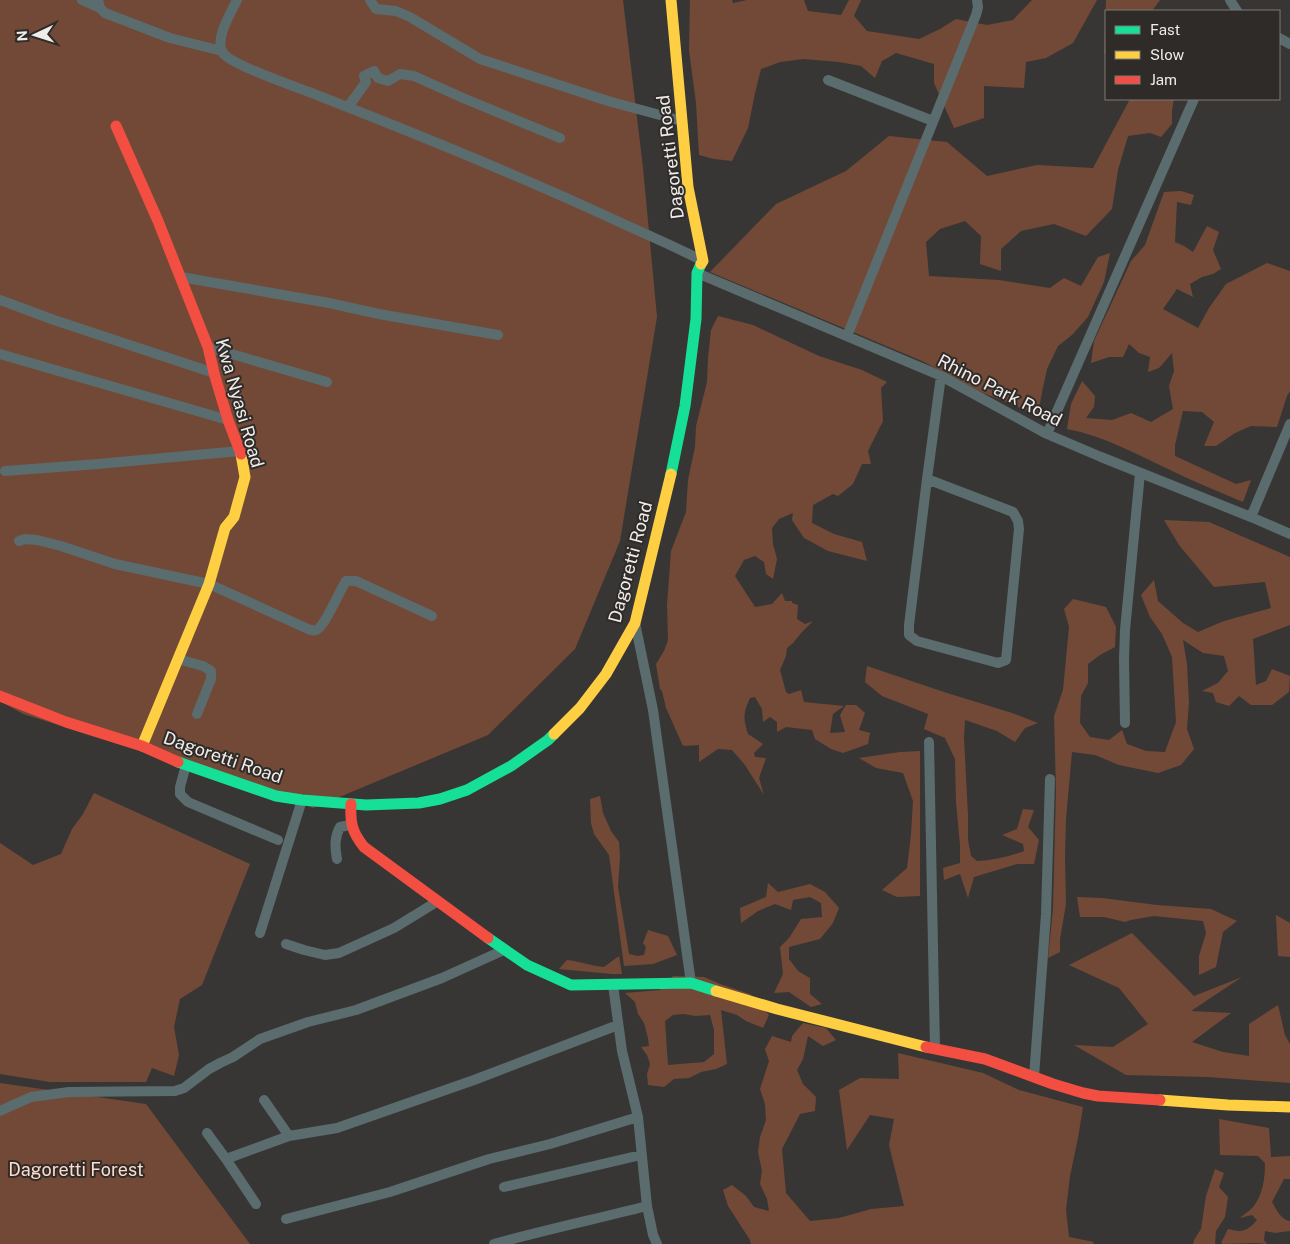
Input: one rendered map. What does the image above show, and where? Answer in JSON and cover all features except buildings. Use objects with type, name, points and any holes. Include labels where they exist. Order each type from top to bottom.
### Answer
[{"type":"street","points":[[82,0],[99,4],[105,13],[170,38],[222,51]]},
{"type":"street","points":[[237,0],[220,40],[222,51],[228,58],[258,72],[548,189],[703,261]]},
{"type":"street","points":[[370,0],[376,9],[396,11],[410,17],[480,59],[608,101],[682,121]]},
{"type":"street","name":"Dagoretti Road","points":[[0,696],[66,722],[142,746],[186,765],[276,796],[366,805],[419,803],[440,799],[467,790],[511,766],[548,740],[580,708],[606,674],[635,623],[671,475],[685,406],[696,319],[697,273],[703,261],[688,187],[671,0]]},
{"type":"street","points":[[847,336],[976,15],[977,0]]},
{"type":"street","points":[[348,107],[366,82],[364,76],[374,71],[378,78],[388,81],[400,74],[414,76],[560,138]]},
{"type":"street","points":[[828,80],[934,121]]},
{"type":"street","points":[[1047,434],[1194,100]]},
{"type":"street","name":"Kwa Nyasi Road","points":[[116,126],[158,221],[208,347],[228,420],[240,451],[245,477],[234,517],[225,528],[209,584],[142,746]]},
{"type":"street","name":"Rhino Park Road","points":[[697,273],[941,376],[1047,434],[1290,534]]},
{"type":"street","points":[[181,277],[498,335]]},
{"type":"street","points":[[0,300],[214,373]]},
{"type":"street","points":[[208,347],[327,382]]},
{"type":"street","points":[[0,354],[228,420]]},
{"type":"street","points":[[927,479],[1013,512],[1018,521],[1006,660],[998,663],[917,641],[909,636],[909,625],[927,479],[941,376]]},
{"type":"street","points":[[1251,517],[1290,424]]},
{"type":"street","points":[[6,471],[240,451]]},
{"type":"street","points":[[1125,723],[1125,630],[1140,473]]},
{"type":"street","points":[[19,541],[25,539],[37,540],[115,564],[209,584],[313,630],[317,630],[322,625],[342,587],[346,581],[351,580],[432,616]]},
{"type":"street","points":[[635,623],[652,710],[691,983]]},
{"type":"street","points":[[178,659],[203,666],[211,671],[211,679],[197,714]]},
{"type":"street","points":[[929,742],[935,1049]]},
{"type":"street","points":[[186,765],[180,794],[188,802],[278,840]]},
{"type":"street","points":[[1034,1077],[1046,914],[1050,779]]},
{"type":"street","points":[[260,933],[302,800]]},
{"type":"street","points":[[351,804],[350,825],[364,847],[504,950],[527,964],[571,985],[691,983],[777,1009],[935,1049],[985,1059],[1034,1077],[1098,1096],[1228,1105],[1290,1107]]},
{"type":"street","points":[[336,859],[335,846],[338,831],[340,827],[350,825]]},
{"type":"street","points":[[286,944],[325,954],[339,952],[394,928],[438,900]]},
{"type":"street","points":[[0,1111],[31,1097],[69,1092],[175,1091],[184,1088],[209,1069],[233,1057],[260,1039],[308,1022],[364,1007],[442,978],[504,950]]},
{"type":"street","points":[[612,985],[622,1051],[638,1117],[647,1206],[653,1235],[658,1244]]},
{"type":"street","points":[[226,1159],[289,1136],[337,1128],[474,1080],[618,1025]]},
{"type":"street","points":[[264,1100],[289,1136]]},
{"type":"street","points":[[286,1219],[390,1192],[489,1159],[550,1144],[638,1117]]},
{"type":"street","points":[[207,1133],[256,1204]]},
{"type":"street","points":[[504,1187],[641,1155]]},
{"type":"street","points":[[494,1244],[647,1206]]},
{"type":"green space","points":[[0,0],[623,0],[643,168],[657,317],[620,541],[575,649],[488,735],[313,808],[196,768],[23,714],[0,701]]},
{"type":"green space","points":[[690,0],[732,0],[733,3],[747,0],[804,0],[808,11],[841,15],[849,0],[861,0],[854,16],[867,31],[919,39],[956,19],[987,25],[1013,20],[1032,0],[1097,0],[1073,43],[1046,58],[1026,62],[1024,88],[984,86],[984,118],[954,128],[934,83],[934,64],[896,53],[882,61],[875,78],[861,66],[803,59],[780,62],[761,69],[748,128],[732,161],[699,155],[696,103],[689,50]]},
{"type":"green space","points":[[1106,0],[1160,0],[1153,10],[1106,10]]},
{"type":"green space","points":[[1129,100],[1174,100],[1172,124],[1161,137],[1150,133],[1128,136],[1118,170],[1112,209],[1086,236],[1054,224],[1021,231],[1001,249],[1001,271],[980,264],[981,236],[965,221],[940,229],[926,242],[929,276],[999,280],[1050,288],[1064,278],[1081,286],[1098,257],[1110,253],[1104,282],[1088,317],[1072,335],[1058,346],[1047,369],[1038,416],[981,392],[922,361],[710,272],[776,204],[846,171],[889,136],[947,142],[987,176],[1037,165],[1093,168]]},
{"type":"green space","points":[[1181,191],[1194,195],[1191,205],[1177,202],[1175,242],[1193,252],[1207,226],[1219,232],[1213,250],[1221,269],[1190,284],[1193,297],[1177,289],[1163,309],[1198,328],[1226,284],[1267,263],[1290,271],[1290,391],[1277,427],[1251,426],[1235,433],[1216,446],[1204,446],[1214,422],[1202,412],[1183,411],[1175,445],[1175,456],[1236,484],[1251,480],[1243,502],[1186,478],[1119,446],[1094,436],[1067,429],[1071,404],[1082,381],[1095,396],[1094,407],[1086,418],[1112,420],[1131,413],[1151,422],[1173,409],[1169,386],[1174,371],[1172,353],[1159,368],[1148,372],[1150,357],[1139,353],[1129,344],[1123,357],[1109,357],[1091,363],[1094,341],[1131,261],[1145,245],[1164,192]]},
{"type":"green space","points":[[718,316],[753,325],[819,356],[862,370],[887,382],[881,388],[883,421],[868,451],[871,464],[862,464],[853,484],[838,496],[833,494],[813,505],[812,523],[834,534],[862,542],[867,561],[828,551],[804,538],[792,520],[793,513],[779,519],[772,528],[773,544],[777,559],[773,579],[766,574],[764,562],[755,556],[744,560],[735,576],[755,607],[772,604],[782,593],[785,601],[792,601],[792,603],[798,605],[797,619],[805,624],[813,621],[787,648],[780,670],[786,692],[789,694],[801,690],[804,702],[844,706],[833,714],[830,733],[845,732],[840,715],[846,705],[856,705],[865,713],[859,730],[870,733],[868,744],[843,753],[831,749],[815,739],[812,730],[786,727],[777,732],[777,722],[770,717],[763,722],[762,709],[755,697],[750,698],[745,712],[745,724],[748,734],[763,744],[754,753],[755,757],[766,758],[759,778],[764,795],[745,765],[732,750],[718,749],[699,762],[699,745],[683,746],[666,708],[660,689],[656,664],[668,640],[667,605],[671,551],[686,512],[688,480],[695,447],[696,426],[707,382],[711,330]]},
{"type":"green space","points":[[1164,520],[1209,522],[1290,557],[1290,625],[1253,639],[1256,685],[1266,681],[1272,669],[1290,676],[1289,692],[1272,705],[1251,705],[1239,696],[1229,706],[1216,702],[1213,693],[1202,691],[1218,683],[1228,671],[1224,656],[1203,653],[1183,640],[1187,664],[1189,702],[1187,729],[1194,749],[1181,765],[1158,773],[1119,765],[1095,755],[1072,752],[1066,819],[1066,904],[1060,939],[1060,952],[1048,958],[1053,909],[1056,790],[1054,716],[1063,690],[1069,627],[1064,609],[1073,599],[1106,607],[1116,627],[1115,647],[1088,664],[1088,683],[1081,696],[1080,723],[1090,737],[1109,740],[1122,730],[1127,744],[1146,751],[1165,752],[1176,722],[1172,657],[1162,634],[1150,617],[1141,595],[1154,580],[1158,601],[1183,623],[1198,632],[1224,621],[1271,608],[1265,582],[1214,587],[1179,545]]},
{"type":"green space","points":[[867,666],[1038,723],[1025,728],[1015,742],[997,731],[965,720],[964,738],[968,840],[971,856],[977,861],[983,861],[1006,857],[1024,851],[1023,844],[1002,835],[1017,829],[1023,809],[1034,810],[1028,827],[1039,840],[1034,864],[1017,864],[974,877],[968,898],[960,874],[944,880],[943,868],[960,863],[955,759],[945,738],[924,729],[928,714],[882,696],[865,682]]},
{"type":"green space","points":[[920,751],[920,896],[897,897],[882,890],[907,868],[913,801],[903,773],[876,768],[859,758]]},
{"type":"green space","points":[[94,793],[250,864],[202,985],[180,999],[174,1027],[179,1055],[174,1076],[152,1068],[146,1082],[50,1082],[0,1074],[0,843],[33,865],[61,854],[72,829],[83,814]]},
{"type":"green space","points":[[600,796],[603,813],[611,831],[619,842],[618,887],[629,954],[644,955],[646,947],[643,943],[648,930],[668,936],[677,955],[653,964],[624,966],[609,855],[594,834],[591,823],[590,799]]},
{"type":"green space","points":[[768,883],[778,892],[810,884],[825,892],[839,908],[833,923],[820,939],[789,947],[789,959],[798,971],[810,978],[810,994],[822,1004],[811,1007],[789,992],[774,993],[783,974],[780,947],[789,938],[801,919],[822,917],[821,903],[810,897],[793,900],[791,910],[775,904],[758,911],[741,923],[740,908],[766,897]]},
{"type":"green space","points":[[1077,897],[1211,909],[1237,921],[1223,932],[1216,967],[1199,975],[1199,956],[1206,933],[1203,921],[1154,916],[1125,922],[1104,917],[1080,917]]},
{"type":"green space","points":[[1276,915],[1290,923],[1290,957],[1278,956]]},
{"type":"green space","points":[[1132,933],[1194,996],[1242,977],[1191,1011],[1231,1013],[1192,1042],[1223,1052],[1249,1056],[1249,1024],[1278,1005],[1285,1035],[1290,1044],[1290,1083],[1208,1077],[1126,1075],[1074,1045],[1113,1047],[1148,1024],[1119,988],[1069,965]]},
{"type":"green space","points":[[619,956],[622,974],[559,969],[567,960],[604,967]]},
{"type":"green space","points":[[673,976],[704,977],[750,994],[769,1015],[763,1028],[737,1015],[721,1010],[727,1064],[689,1078],[674,1079],[664,1087],[648,1085],[647,1074],[650,1064],[647,1055],[641,1047],[649,1046],[648,1038],[635,1002],[625,993],[660,990]],"holes":[[[673,1015],[710,1015],[714,1030],[714,1054],[704,1062],[668,1065],[665,1021]]]},
{"type":"green space","points":[[803,1023],[826,1028],[836,1040],[823,1046],[808,1036],[803,1059],[797,1070],[803,1084],[816,1097],[815,1111],[800,1114],[782,1149],[786,1193],[810,1221],[839,1218],[871,1209],[904,1206],[889,1145],[894,1119],[870,1115],[847,1150],[839,1090],[860,1078],[899,1079],[898,1053],[983,1073],[1019,1090],[1083,1107],[1070,1176],[1066,1210],[1069,1237],[1094,1242],[1093,1244],[751,1244],[728,1206],[723,1190],[732,1185],[746,1196],[754,1207],[769,1211],[767,1199],[760,1184],[762,1171],[758,1152],[760,1137],[766,1120],[765,1104],[760,1089],[769,1061],[765,1049],[772,1036],[791,1042],[792,1036]]},
{"type":"green space","name":"Dagoretti Forest","points":[[0,1083],[146,1104],[250,1244],[0,1244]]},
{"type":"green space","points":[[1219,1119],[1269,1128],[1271,1157],[1290,1156],[1290,1179],[1284,1179],[1272,1202],[1281,1216],[1290,1221],[1290,1231],[1275,1233],[1265,1231],[1264,1240],[1267,1244],[1221,1243],[1228,1229],[1244,1230],[1257,1220],[1252,1215],[1240,1218],[1252,1208],[1259,1197],[1264,1180],[1265,1163],[1258,1156],[1220,1155]]},
{"type":"green space","points":[[1215,1169],[1224,1173],[1219,1187],[1228,1197],[1225,1217],[1216,1231],[1215,1244],[1193,1244],[1201,1229],[1206,1196]]},
{"type":"traffic: fast","points":[[671,474],[685,406],[696,319],[697,273],[701,264]]},
{"type":"traffic: fast","points":[[178,762],[276,796],[366,805],[419,803],[440,799],[467,790],[511,766],[554,734]]},
{"type":"traffic: fast","points":[[488,938],[527,965],[571,985],[691,983],[716,991]]},
{"type":"traffic: slow","points":[[671,0],[688,187],[703,261],[701,264]]},
{"type":"traffic: slow","points":[[142,746],[209,584],[225,528],[234,517],[245,477],[241,454]]},
{"type":"traffic: slow","points":[[554,734],[580,708],[606,674],[635,623],[671,474]]},
{"type":"traffic: slow","points":[[716,991],[777,1009],[926,1047]]},
{"type":"traffic: slow","points":[[1160,1100],[1290,1107]]},
{"type":"traffic: jam","points":[[116,126],[158,221],[208,347],[228,420],[241,454]]},
{"type":"traffic: jam","points":[[0,696],[66,722],[142,746],[178,762]]},
{"type":"traffic: jam","points":[[351,804],[353,827],[364,847],[488,938]]},
{"type":"traffic: jam","points":[[926,1047],[985,1059],[1083,1093],[1098,1096],[1160,1100]]}]
